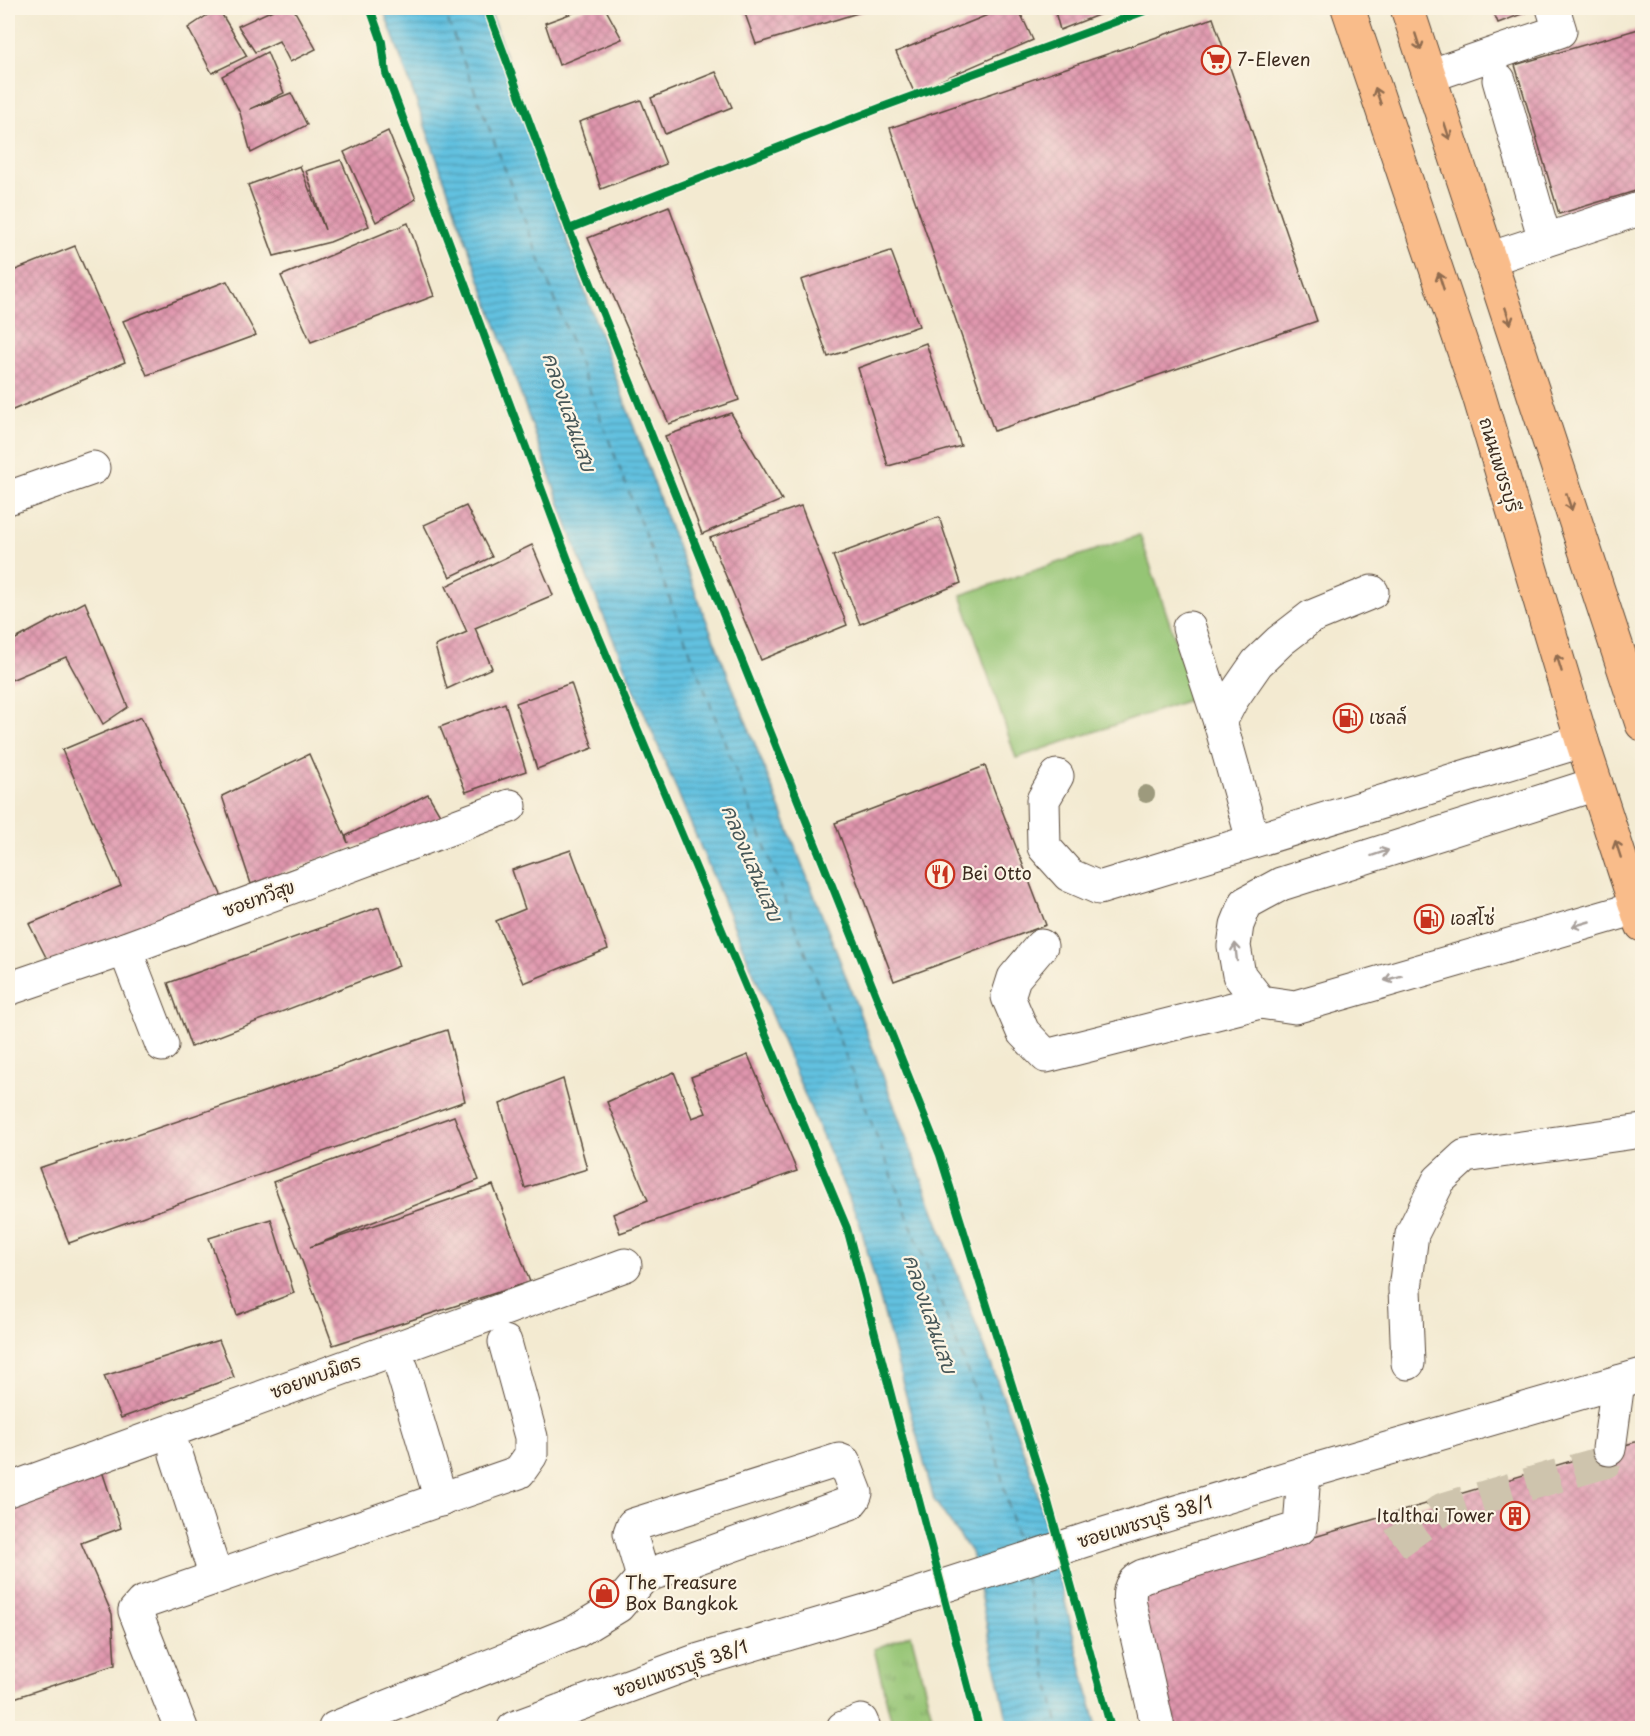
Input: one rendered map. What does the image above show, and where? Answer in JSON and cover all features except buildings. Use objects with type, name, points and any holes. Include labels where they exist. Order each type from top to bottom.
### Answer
[{"type":"main road","name":"ถนนเพชรบุรี","points":[[1348,8],[1479,396],[1581,741],[1640,916]]},
{"type":"main road","points":[[1407,8],[1642,723]]},
{"type":"street","points":[[1429,76],[1560,31],[1553,8]]},
{"type":"street","points":[[1498,80],[1545,240]]},
{"type":"street","points":[[1489,259],[1642,208]]},
{"type":"street","points":[[8,498],[93,468]]},
{"type":"street","points":[[1220,722],[1232,699],[1257,663],[1280,641],[1311,617],[1371,592]]},
{"type":"street","points":[[1189,628],[1220,722],[1253,840]]},
{"type":"street","points":[[1057,776],[1043,800],[1044,847],[1069,875],[1099,888],[1581,741]]},
{"type":"street","points":[[1260,1002],[1239,975],[1234,946],[1237,925],[1246,903],[1281,884],[1596,784]]},
{"type":"street","name":"ซอยทวีสุข","points":[[8,989],[126,949],[510,806]]},
{"type":"street","points":[[1041,946],[1014,978],[1008,997],[1023,1032],[1046,1056],[1260,1002],[1295,1007],[1640,916]]},
{"type":"street","points":[[126,949],[162,1045]]},
{"type":"street","points":[[1408,1363],[1405,1289],[1412,1234],[1439,1180],[1465,1156],[1642,1131]]},
{"type":"street","name":"ซอยพบมิตร","points":[[8,1490],[626,1265]]},
{"type":"street","points":[[181,1728],[135,1611],[142,1603],[519,1472],[531,1455],[531,1437],[506,1342]]},
{"type":"street","points":[[402,1369],[441,1500]]},
{"type":"street","points":[[1609,1449],[1630,1378]]},
{"type":"street","name":"ซอยเพชรบุรี 38/1","points":[[514,1728],[696,1661],[872,1609],[1101,1535],[1304,1473],[1630,1378]]},
{"type":"street","points":[[176,1454],[216,1577]]},
{"type":"street","points":[[335,1728],[577,1631],[618,1606],[643,1577],[850,1503],[856,1493],[844,1462],[833,1461],[633,1525],[630,1533],[643,1577]]},
{"type":"street","points":[[1158,1728],[1128,1596],[1130,1587],[1135,1580],[1143,1576],[1300,1528],[1304,1473]]},
{"type":"street","points":[[843,1728],[861,1721],[864,1728]]},
{"type":"green space","points":[[1140,535],[1195,698],[1016,758],[961,595]]},
{"type":"green space","points":[[911,1634],[935,1728],[893,1728],[874,1649]]},
{"type":"water","name":"คลองแสนแสบ","points":[[383,8],[489,8],[586,295],[671,530],[840,961],[1034,1479],[1097,1728],[1009,1728],[971,1552],[934,1500],[860,1224],[580,560]]},
{"type":"ferry route","points":[[443,8],[991,1432],[1018,1546]]},
{"type":"ferry route","points":[[1025,1577],[1059,1728]]},
{"type":"tunnel","points":[[1395,1544],[1443,1509],[1605,1462],[1609,1449]]},
{"type":"cycle path","points":[[370,8],[382,42],[386,73],[580,592],[847,1228],[979,1728]]},
{"type":"cycle path","points":[[487,8],[569,229],[940,1155],[1045,1491],[1111,1728]]},
{"type":"cycle path","points":[[569,229],[885,106],[1153,8]]},
{"type":"place","name":"7-Eleven","points":[[1216,60]]},
{"type":"place","name":"เชลล์","points":[[1348,718]]},
{"type":"place","name":"Bei Otto","points":[[940,874]]},
{"type":"place","name":"เอสโซ่","points":[[1429,919]]},
{"type":"place","name":"Italthai Tower","points":[[1515,1516]]},
{"type":"place","name":"The Treasure Box Bangkok","points":[[604,1593]]}]
